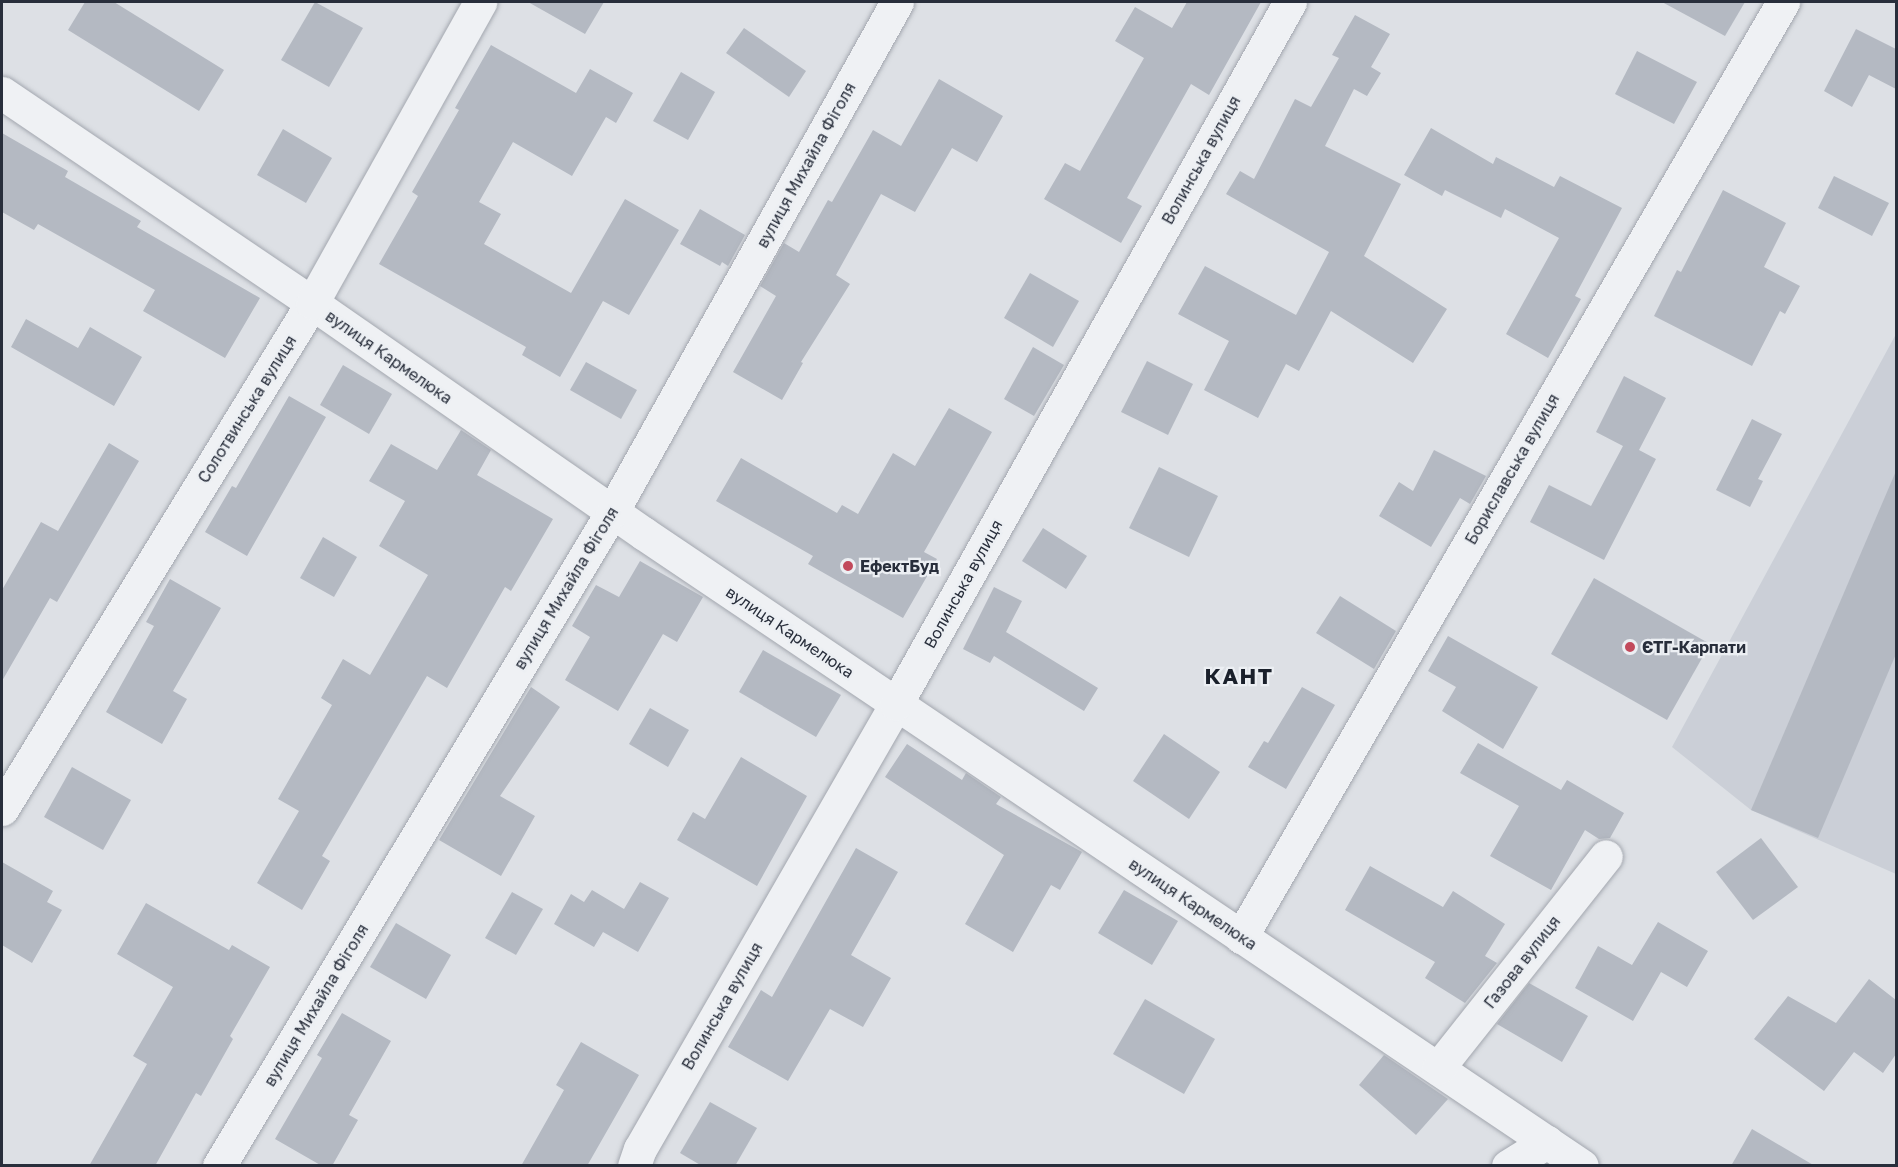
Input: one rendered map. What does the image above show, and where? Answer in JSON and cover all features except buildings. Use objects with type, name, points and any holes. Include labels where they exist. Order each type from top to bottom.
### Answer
[{"type":"street","name":"Солотвинська вулиця","points":[[2,809],[312,303],[480,2]]},
{"type":"street","name":"вулиця Михайла Фіголя","points":[[219,1166],[612,512],[897,2]]},
{"type":"street","name":"Волинська вулиця","points":[[634,1166],[640,1149],[896,704],[1290,2]]},
{"type":"street","name":"Бориславська вулиця","points":[[1241,937],[1783,2]]},
{"type":"street","name":"вулиця Кармелюка","points":[[2,93],[312,303],[612,512],[1582,1166]]},
{"type":"street","name":"Газова вулиця","points":[[1438,1068],[1606,856]]},
{"type":"street","points":[[1508,1166],[1546,1142]]},
{"type":"shaded area","points":[[1896,334],[1896,874],[1751,810],[1672,747]]},
{"type":"place","name":"ЕфектБуд","points":[[848,566]]},
{"type":"place","name":"ЄТГ-Карпати","points":[[1630,647]]},
{"type":"district","name":"КАНТ","points":[[1239,676]]}]
